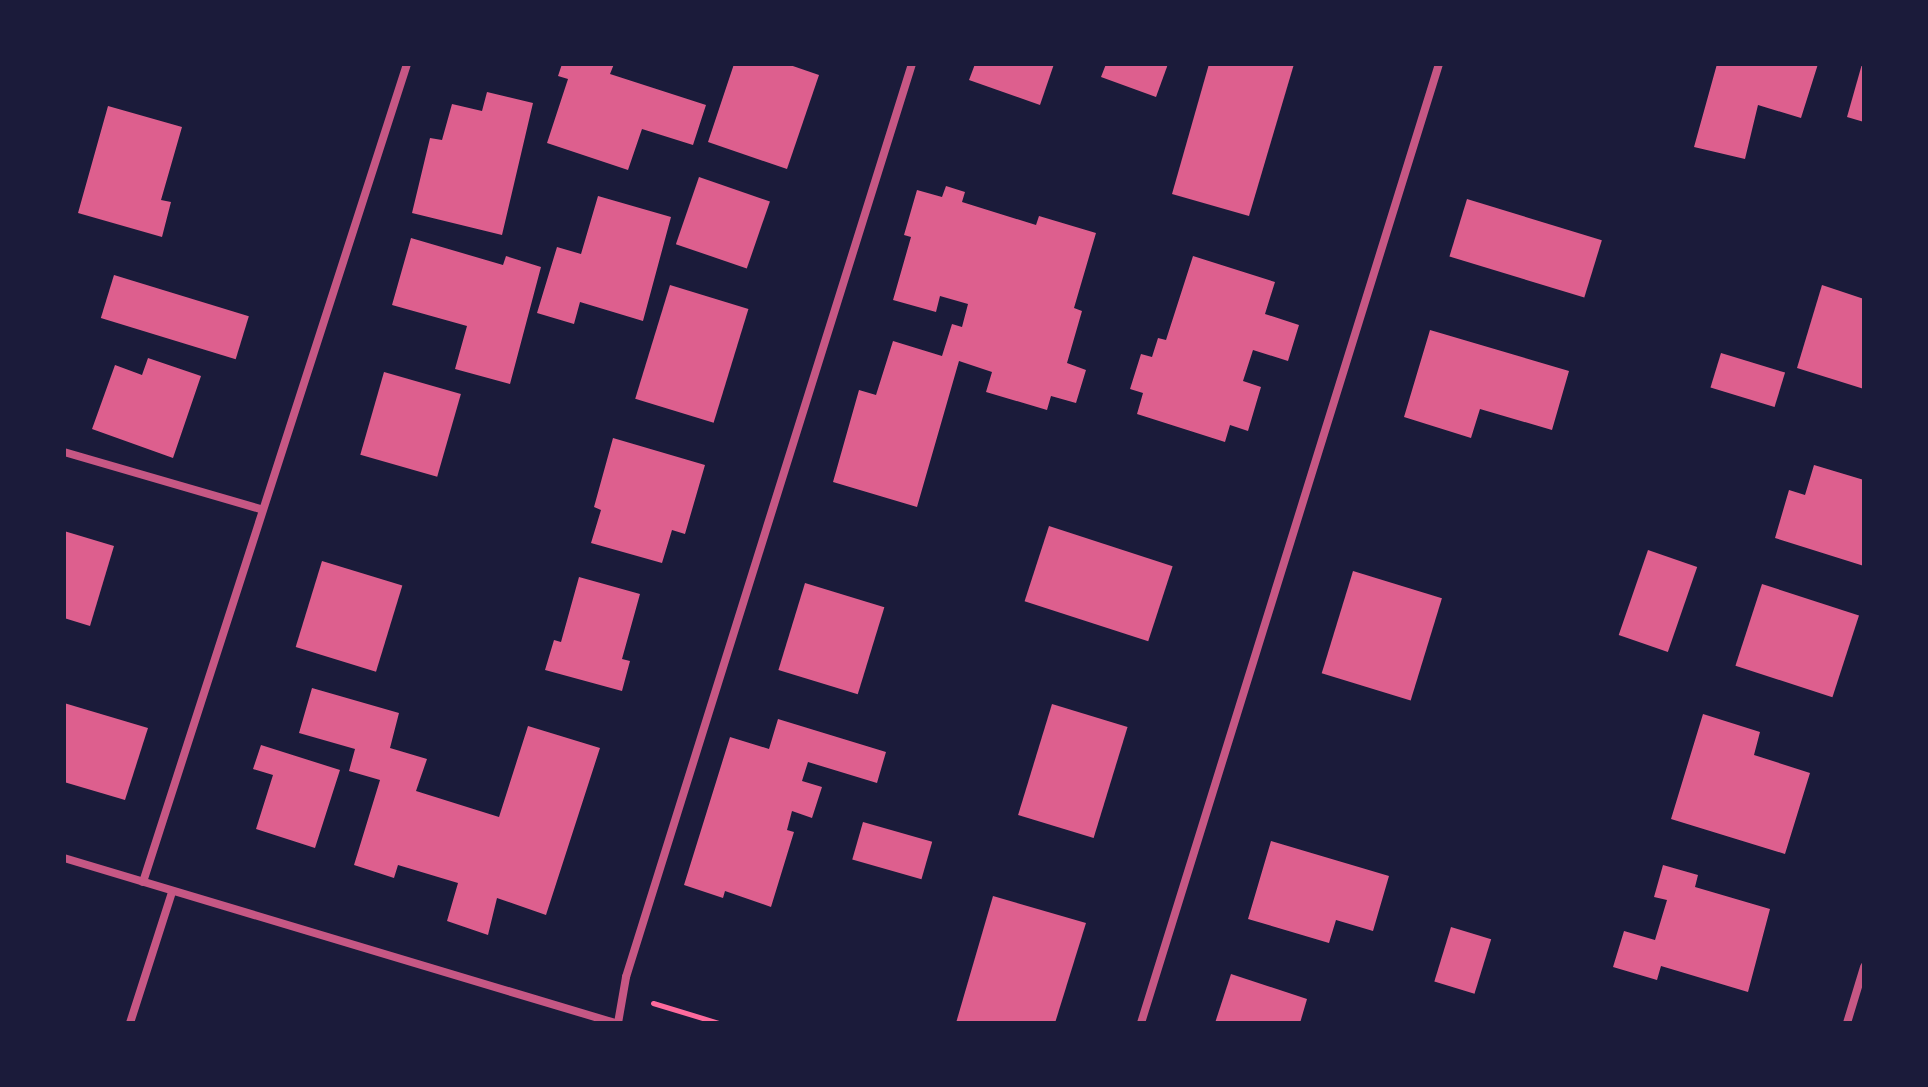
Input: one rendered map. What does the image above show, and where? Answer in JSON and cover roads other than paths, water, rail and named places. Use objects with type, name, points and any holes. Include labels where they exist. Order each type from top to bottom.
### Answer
[{"type":"street","points":[[143,882],[260,509],[407,64]]},
{"type":"street","points":[[64,858],[616,1023],[626,977],[912,64]]},
{"type":"street","points":[[1141,1023],[1439,64]]},
{"type":"street","points":[[64,452],[260,509]]},
{"type":"street","points":[[130,1023],[172,892]]},
{"type":"street","points":[[1847,1023],[1864,967]]}]
